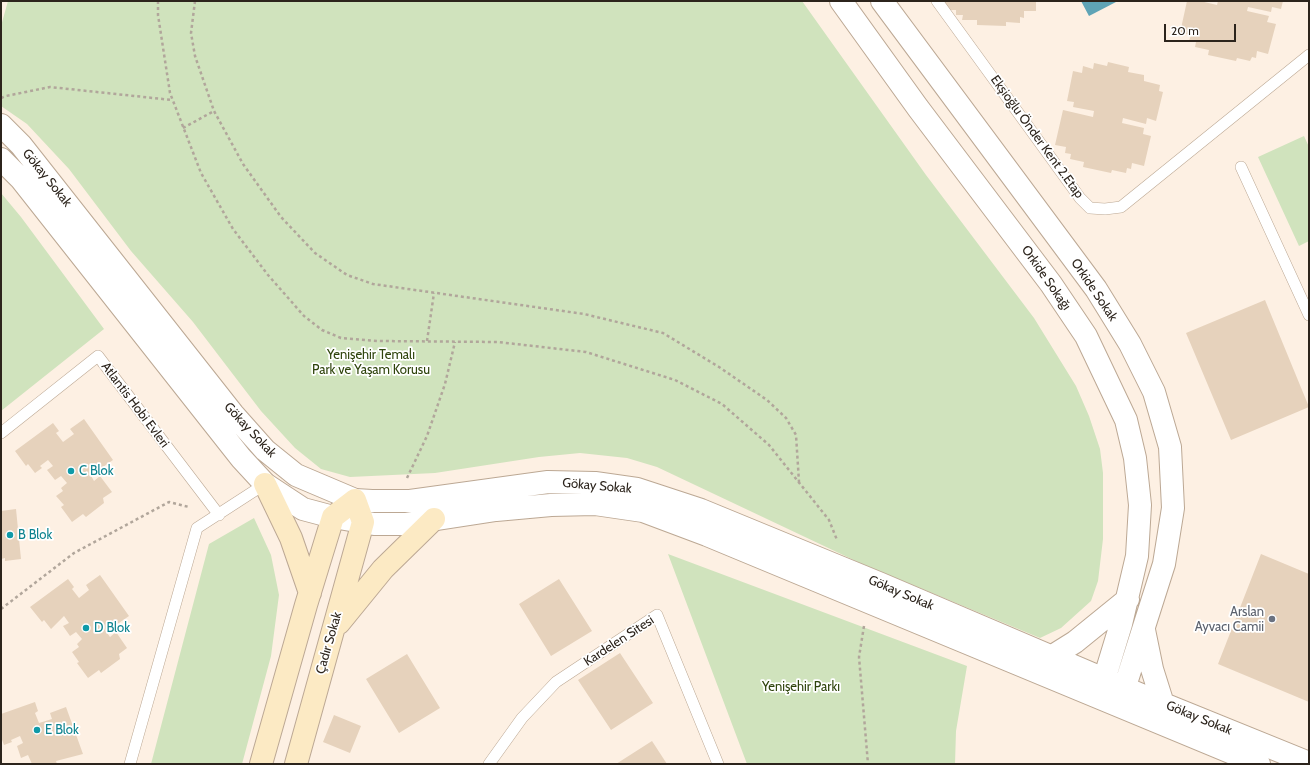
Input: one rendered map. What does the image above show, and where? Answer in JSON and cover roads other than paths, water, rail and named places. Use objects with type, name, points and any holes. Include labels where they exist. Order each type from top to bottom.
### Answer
[{"type":"street","name":"Orkide Sokağı","points":[[840,1],[918,108],[1051,284],[1086,336],[1112,388],[1126,420],[1135,458],[1140,505],[1137,556],[1128,599]]},
{"type":"street","name":"Orkide Sokak","points":[[882,1],[1096,289],[1130,344],[1154,392],[1170,447],[1173,508],[1164,564],[1144,626]]},
{"type":"street","name":"Gökay Sokak","points":[[1,125],[21,144],[225,404],[265,450],[296,475],[355,500],[397,501],[433,498],[548,482],[595,483],[637,489],[701,510],[1051,657],[1112,693],[1259,764]]},
{"type":"street","name":"Gökay Sokak","points":[[1,158],[26,185],[241,458],[265,484],[303,508],[333,518],[363,522],[405,524],[496,510],[551,505],[595,504],[619,506],[643,512],[672,521],[1007,661],[1112,693],[1163,704],[1309,763]]},
{"type":"street","points":[[265,484],[293,544],[310,593]]},
{"type":"street","points":[[262,764],[310,593],[333,518],[355,500],[363,522]]},
{"type":"street","points":[[332,632],[383,569],[434,519]]},
{"type":"street","name":"Çadır Sokak","points":[[296,764],[363,522]]},
{"type":"street","points":[[1051,657],[1075,642],[1128,599]]},
{"type":"street","points":[[1112,693],[1128,599]]},
{"type":"street","points":[[1112,693],[1144,626]]},
{"type":"street","points":[[1144,626],[1152,669],[1163,704]]},
{"type":"lane","name":"Ekşioğlu Önder Kent 2.Etap","points":[[937,1],[1080,198],[1090,208],[1105,209],[1121,207],[1309,55]]},
{"type":"lane","points":[[1241,167],[1309,315]]},
{"type":"lane","name":"Atlantis Hobi Evleri","points":[[1,433],[98,356],[219,515]]},
{"type":"lane","points":[[130,764],[197,528],[265,484]]},
{"type":"lane","name":"Kardelen Sitesi","points":[[488,764],[522,718],[556,682],[657,614],[718,764]]},
{"type":"water","points":[[1081,1],[1116,1],[1116,2],[1089,16]]},
{"type":"place","name":"C Blok","points":[[71,471]]},
{"type":"place","name":"B Blok","points":[[10,535]]},
{"type":"place","name":"Arslan Ayvacı Camii","points":[[1272,619]]},
{"type":"place","name":"D Blok","points":[[86,628]]},
{"type":"place","name":"E Blok","points":[[37,730]]},
{"type":"park label","name":"Yenişehir Temalı Park ve Yaşam Korusu","points":[[371,362]]},
{"type":"park label","name":"Yenişehir Parkı","points":[[801,687]]}]
